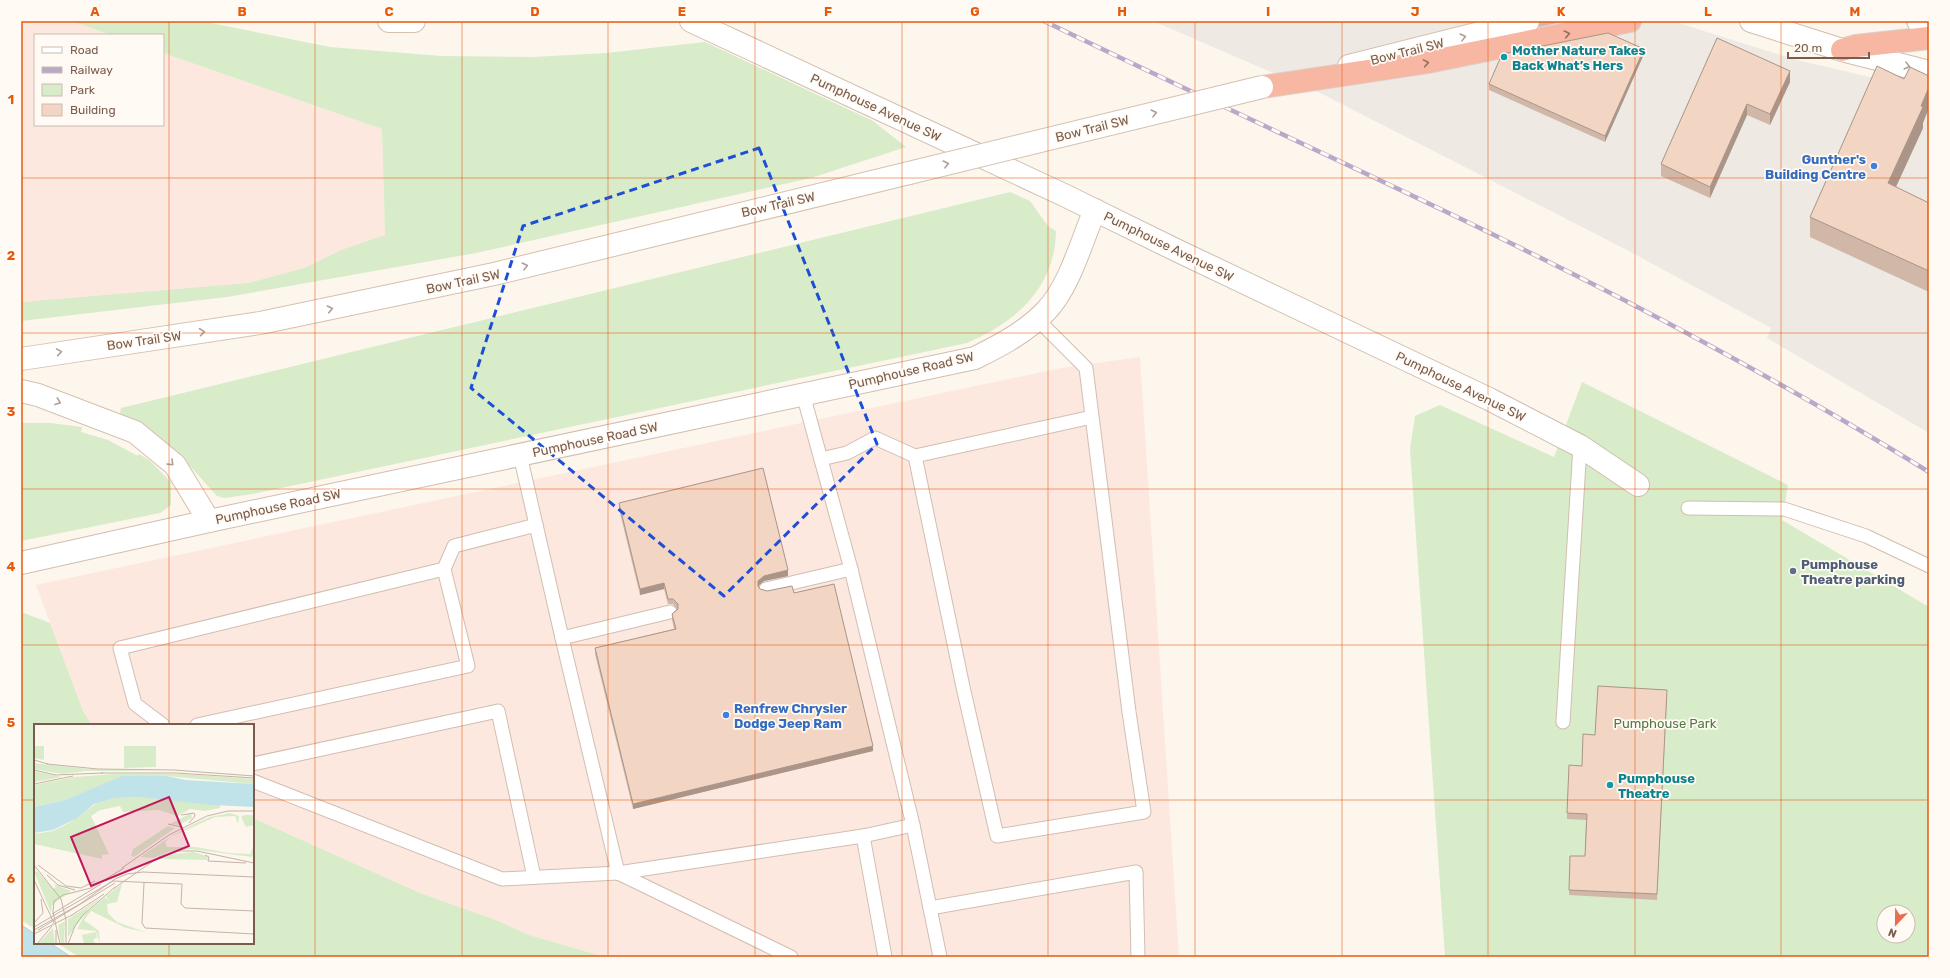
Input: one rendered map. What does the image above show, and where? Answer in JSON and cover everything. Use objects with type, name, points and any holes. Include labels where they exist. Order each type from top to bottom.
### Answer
[{"type":"highway","points":[[1262,87],[1428,62],[1630,21]]},
{"type":"highway","points":[[1842,50],[1869,44],[1929,38]]},
{"type":"street","points":[[389,21],[414,21]]},
{"type":"street","name":"Pumphouse Avenue SW","points":[[691,21],[1095,210],[1185,255],[1489,399],[1580,446],[1638,485]]},
{"type":"street","name":"Bow Trail SW","points":[[21,359],[260,323],[494,274],[1528,21]]},
{"type":"street","points":[[1751,21],[1842,50],[1929,72]]},
{"type":"street","points":[[1918,21],[1929,25]]},
{"type":"street","name":"Pumphouse Road SW","points":[[21,563],[209,521],[975,358],[1003,344],[1028,328],[1047,310],[1064,284],[1095,210]]},
{"type":"street","points":[[21,391],[38,394],[135,432],[174,465],[209,521]]},
{"type":"lane","points":[[915,456],[963,687],[997,836],[1144,812],[1086,368],[1037,319]]},
{"type":"lane","points":[[803,394],[851,569],[913,825],[940,957]]},
{"type":"lane","points":[[821,459],[847,453],[875,438],[915,456],[1092,417]]},
{"type":"lane","points":[[1563,722],[1580,446]]},
{"type":"lane","points":[[520,455],[618,873]]},
{"type":"lane","points":[[1688,508],[1784,509],[1866,536],[1929,566]]},
{"type":"lane","points":[[203,724],[468,666],[444,569],[454,546],[536,525]]},
{"type":"lane","points":[[162,724],[135,704],[120,648],[444,569]]},
{"type":"lane","points":[[766,589],[851,569]]},
{"type":"lane","points":[[562,638],[670,612]]},
{"type":"lane","points":[[254,764],[498,711],[534,877]]},
{"type":"lane","points":[[254,781],[502,879],[618,873],[863,836],[913,825]]},
{"type":"lane","points":[[863,836],[885,957]]},
{"type":"lane","points":[[930,908],[1136,872],[1138,957]]},
{"type":"lane","points":[[618,873],[791,957]]},
{"type":"highlighted area","points":[[759,148],[877,444],[724,596],[471,388],[523,226]]},
{"type":"shaded area","points":[[21,21],[71,21],[108,34],[34,34],[34,126],[164,126],[164,53],[382,129],[385,236],[341,250],[304,268],[248,283],[21,302]]},
{"type":"shaded area","points":[[1153,21],[1672,21],[1797,60],[1929,91],[1929,433],[1767,338],[1771,328],[1625,249],[1322,94]]},
{"type":"shaded area","points":[[1140,357],[1179,957],[605,957],[529,935],[496,920],[420,893],[254,818],[254,724],[91,724],[83,711],[36,585],[1061,368]]},
{"type":"green space","points":[[71,21],[201,21],[330,47],[441,56],[533,57],[606,53],[705,42],[873,121],[906,147],[811,178],[476,253],[227,297],[21,321],[21,302],[248,283],[304,268],[341,250],[385,235],[382,129],[164,53],[164,34],[108,34]]},
{"type":"green space","points":[[1010,192],[1030,201],[1048,226],[1056,231],[1054,251],[1049,270],[1030,300],[1016,313],[1001,325],[967,343],[253,494],[224,498],[217,496],[180,455],[150,432],[120,413],[121,408]]},
{"type":"green space","name":"Pumphouse Park","points":[[1582,382],[1788,485],[1782,520],[1929,607],[1929,957],[1445,957],[1410,449],[1415,416],[1440,405],[1554,457]]},
{"type":"green space","points":[[21,423],[50,423],[82,427],[81,432],[108,440],[138,456],[139,454],[149,460],[171,482],[171,505],[160,513],[21,541]]},
{"type":"green space","points":[[21,612],[50,623],[83,711],[91,724],[34,724],[34,928],[21,920]]},
{"type":"green space","points":[[254,818],[420,893],[496,920],[529,935],[605,957],[79,957],[59,944],[254,944]]},
{"type":"water","points":[[21,925],[34,933],[34,944],[52,944],[71,957],[21,957]]},
{"type":"building","points":[[1608,33],[1644,49],[1605,136],[1489,84],[1502,54]]},
{"type":"building","points":[[1717,38],[1790,71],[1770,114],[1747,104],[1710,187],[1661,164]]},
{"type":"building","name":"Gunther's Building Centre","points":[[1877,66],[1904,79],[1910,67],[1929,76],[1929,87],[1921,106],[1923,107],[1888,183],[1929,203],[1929,271],[1810,217]]},
{"type":"building","points":[[763,468],[788,570],[764,576],[758,581],[758,586],[760,589],[767,591],[792,586],[794,593],[834,584],[873,746],[633,804],[595,648],[676,629],[672,614],[678,609],[678,604],[673,599],[668,599],[664,583],[640,589],[619,503]]},
{"type":"building","points":[[1598,686],[1667,690],[1657,894],[1569,890],[1570,856],[1585,856],[1587,814],[1567,813],[1569,765],[1582,766],[1583,734],[1595,735]]},
{"type":"railway","points":[[1044,21],[1408,193],[1624,300],[1778,383],[1929,472]]},
{"type":"place","name":"Mother Nature Takes Back What’s Hers","points":[[1504,57]]},
{"type":"place","name":"Gunther's Building Centre","points":[[1874,166]]},
{"type":"place","name":"Pumphouse Theatre parking","points":[[1793,571]]},
{"type":"place","name":"Renfrew Chrysler Dodge Jeep Ram","points":[[726,715]]},
{"type":"place","name":"Pumphouse Theatre","points":[[1610,785]]}]
